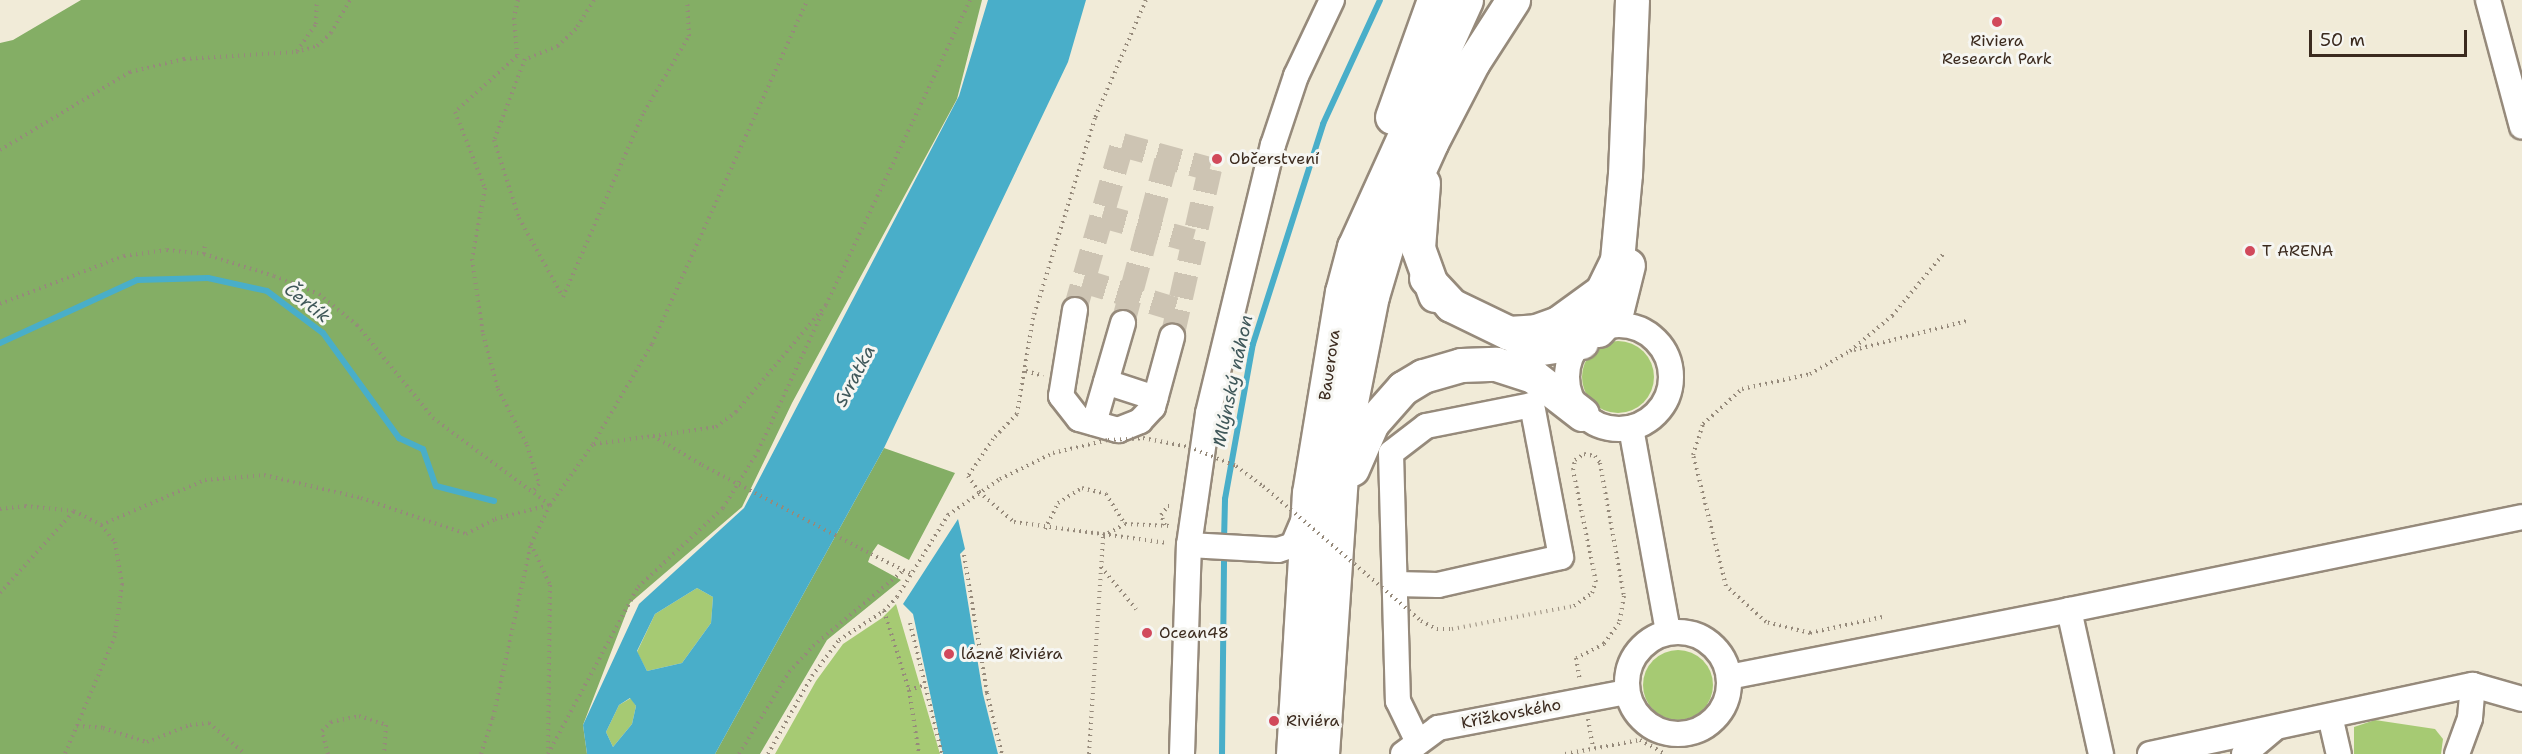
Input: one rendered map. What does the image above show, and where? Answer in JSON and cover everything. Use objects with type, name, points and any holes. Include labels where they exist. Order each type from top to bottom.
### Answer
[{"type":"highway","points":[[1354,247],[1399,91],[1434,0]]},
{"type":"highway","name":"Bauerova","points":[[1293,754],[1301,623],[1323,496],[1335,327],[1342,292],[1354,247],[1466,0]]},
{"type":"highway","points":[[1322,754],[1323,496],[1343,442],[1372,296],[1391,232],[1431,143],[1473,62],[1513,0]]},
{"type":"highway","points":[[1426,278],[1451,305],[1509,333],[1536,331],[1577,313],[1611,277],[1617,260],[1625,174],[1632,0]]},
{"type":"highway","points":[[1431,143],[1420,204],[1418,248],[1426,278],[1444,313],[1460,329],[1486,343],[1516,351],[1589,336],[1617,309],[1629,270],[1625,174]]},
{"type":"highway","points":[[1323,496],[1372,423],[1403,388],[1423,376],[1461,365],[1496,364],[1533,376],[1582,414]]},
{"type":"street","points":[[1182,754],[1195,540],[1208,413],[1273,145],[1296,76],[1332,0]]},
{"type":"street","points":[[2488,0],[2522,127]]},
{"type":"street","points":[[1075,310],[1061,396],[1079,419],[1118,430],[1133,424],[1153,407],[1172,337]]},
{"type":"street","points":[[1094,423],[1123,323]]},
{"type":"street","points":[[1615,325],[1634,327],[1650,335],[1663,348],[1670,365],[1671,381],[1663,405],[1646,422],[1631,428],[1605,426],[1582,414],[1568,386],[1568,370],[1589,336],[1615,325]]},
{"type":"street","points":[[1106,382],[1155,398]]},
{"type":"street","points":[[1396,584],[1438,585],[1561,557],[1532,405],[1425,426],[1392,453],[1391,537],[1396,584],[1398,701],[1410,747]]},
{"type":"street","points":[[1631,428],[1668,632]]},
{"type":"street","points":[[1195,540],[1278,550],[1293,545],[1323,496]]},
{"type":"street","points":[[1729,677],[2522,517]]},
{"type":"street","points":[[1278,550],[1293,572],[1301,623]]},
{"type":"street","points":[[2069,610],[2101,754]]},
{"type":"street","points":[[1668,632],[1685,632],[1715,647],[1729,677],[1722,711],[1691,744],[1647,725],[1635,712],[1627,692],[1630,663],[1640,649],[1668,632]]},
{"type":"street","points":[[2457,754],[2470,718],[2473,686]]},
{"type":"street","points":[[2150,754],[2473,686],[2522,699]]},
{"type":"street","name":"Křížkovského","points":[[1410,747],[1449,726],[1627,692]]},
{"type":"street","points":[[2330,716],[2339,754]]},
{"type":"street","points":[[2244,754],[2276,727]]},
{"type":"path","points":[[296,52],[316,24],[317,0]]},
{"type":"path","points":[[0,150],[130,72],[184,59],[296,52],[317,46],[331,33],[350,0]]},
{"type":"path","points":[[518,0],[514,18],[517,56],[455,112],[485,188],[472,259],[483,334],[498,389],[527,445],[539,484],[532,494]]},
{"type":"path","points":[[594,0],[576,29],[558,46],[525,59],[494,140],[519,218],[563,297],[644,112],[688,36],[687,0]]},
{"type":"path","points":[[481,754],[493,718],[531,543],[550,505],[593,444],[652,344],[807,0]]},
{"type":"path","points":[[548,754],[638,587],[723,508],[758,451],[970,0]]},
{"type":"path","points":[[1146,0],[1095,118],[1033,318],[1017,414],[993,439],[968,476],[979,492],[1014,522],[1045,529],[1103,536],[1195,540]]},
{"type":"path","points":[[204,254],[205,244]]},
{"type":"path","points":[[0,304],[124,256],[167,250],[204,254],[319,294],[357,326],[433,418],[532,494],[550,505]]},
{"type":"path","points":[[1882,617],[1810,633],[1766,622],[1726,586],[1693,455],[1703,424],[1742,389],[1810,374],[1850,351],[1892,316],[1945,252]]},
{"type":"path","points":[[593,444],[716,427],[736,412],[826,305]]},
{"type":"path","points":[[1850,351],[1966,321]]},
{"type":"path","points":[[653,436],[702,465],[913,575]]},
{"type":"path","points":[[768,754],[812,676],[839,640],[884,611],[913,575],[948,515],[1000,479],[1053,453],[1108,440],[1143,438],[1189,447],[1236,466],[1421,621],[1437,629],[1452,629],[1574,606],[1592,593],[1596,582],[1573,470],[1575,460],[1584,454],[1595,456],[1600,464],[1624,596],[1619,623],[1604,644],[1576,658],[1584,700]]},
{"type":"path","points":[[100,525],[205,480],[264,475],[361,498],[466,534],[495,519],[550,505]]},
{"type":"path","points":[[1045,529],[1058,503],[1082,488],[1106,494],[1125,524]]},
{"type":"path","points":[[0,509],[25,506],[74,511],[100,525],[115,542],[122,584],[115,636],[65,754]]},
{"type":"path","points":[[0,593],[74,511]]},
{"type":"path","points":[[1103,536],[1125,524],[1195,540]]},
{"type":"path","points":[[1089,754],[1103,536]]},
{"type":"path","points":[[531,543],[550,585],[548,754]]},
{"type":"path","points":[[964,555],[987,693],[1002,754]]},
{"type":"path","points":[[1101,567],[1136,609]]},
{"type":"path","points":[[739,754],[789,672],[813,646],[904,570]]},
{"type":"path","points":[[884,611],[909,690],[919,754]]},
{"type":"path","points":[[910,623],[942,754]]},
{"type":"path","points":[[909,690],[924,685]]},
{"type":"path","points":[[328,754],[322,731],[331,722],[359,716],[386,725],[384,754]]},
{"type":"path","points":[[77,726],[103,728],[147,742],[190,725],[208,723],[245,754]]},
{"type":"path","points":[[1564,754],[1640,740],[1665,754]]},
{"type":"green space","points":[[81,0],[982,0],[957,99],[792,403],[742,507],[630,603],[583,725],[587,754],[0,754],[0,43],[13,40]]},
{"type":"green space","points":[[1618,341],[1638,347],[1648,357],[1654,377],[1648,397],[1638,407],[1618,413],[1598,407],[1588,397],[1582,377],[1588,357],[1598,347]]},
{"type":"green space","points":[[884,448],[955,473],[909,560],[878,544],[871,554],[868,562],[901,580],[827,640],[760,754],[715,754]]},
{"type":"green space","points":[[697,588],[713,597],[711,623],[682,663],[647,671],[637,652],[655,614]]},
{"type":"green space","points":[[896,604],[940,754],[775,754],[816,681],[843,644],[882,618]]},
{"type":"green space","points":[[1678,650],[1691,653],[1703,660],[1710,672],[1713,685],[1710,698],[1703,710],[1691,717],[1678,720],[1665,717],[1653,710],[1646,698],[1643,685],[1646,672],[1653,660],[1665,653]]},
{"type":"green space","points":[[631,698],[636,706],[632,724],[613,747],[606,732],[619,705]]},
{"type":"green space","points":[[2375,720],[2435,729],[2443,739],[2441,754],[2354,754],[2354,727]]},
{"type":"water","name":"Svratka","points":[[988,0],[1086,0],[1068,62],[884,448],[715,754],[587,754],[583,725],[639,604],[744,508],[959,96]],"holes":[[[697,588],[713,597],[711,623],[682,663],[647,671],[637,651],[655,614]],[[630,698],[636,706],[632,724],[613,747],[606,732],[619,705]]]},
{"type":"water","name":"lázně Riviéra","points":[[958,519],[965,549],[960,554],[983,694],[998,754],[943,754],[913,614],[903,604]]},
{"type":"waterway","name":"Mlýnský náhon","points":[[1224,541],[1225,499],[1253,344],[1323,124],[1380,0]]},
{"type":"waterway","name":"Čertík","points":[[0,343],[137,280],[208,278],[267,291],[323,333],[399,438],[423,449],[436,486],[494,501]]},
{"type":"waterway","name":"Mlýnský náhon","points":[[1222,754],[1224,551]]},
{"type":"tunnel","points":[[1075,310],[1122,145],[1210,169],[1172,337]]},
{"type":"tunnel","points":[[1123,323],[1167,158]]},
{"type":"tunnel","points":[[1102,216],[1193,241]]},
{"type":"tunnel","points":[[1083,281],[1178,310]]},
{"type":"place","name":"Riviera Research Park","points":[[1997,22]]},
{"type":"place","name":"Občerstvení","points":[[1217,159]]},
{"type":"place","name":"T ARENA","points":[[2250,251]]},
{"type":"place","name":"Ocean48","points":[[1147,633]]},
{"type":"place","name":"lázně Riviéra","points":[[949,654]]},
{"type":"place","name":"Riviéra","points":[[1274,721]]}]
